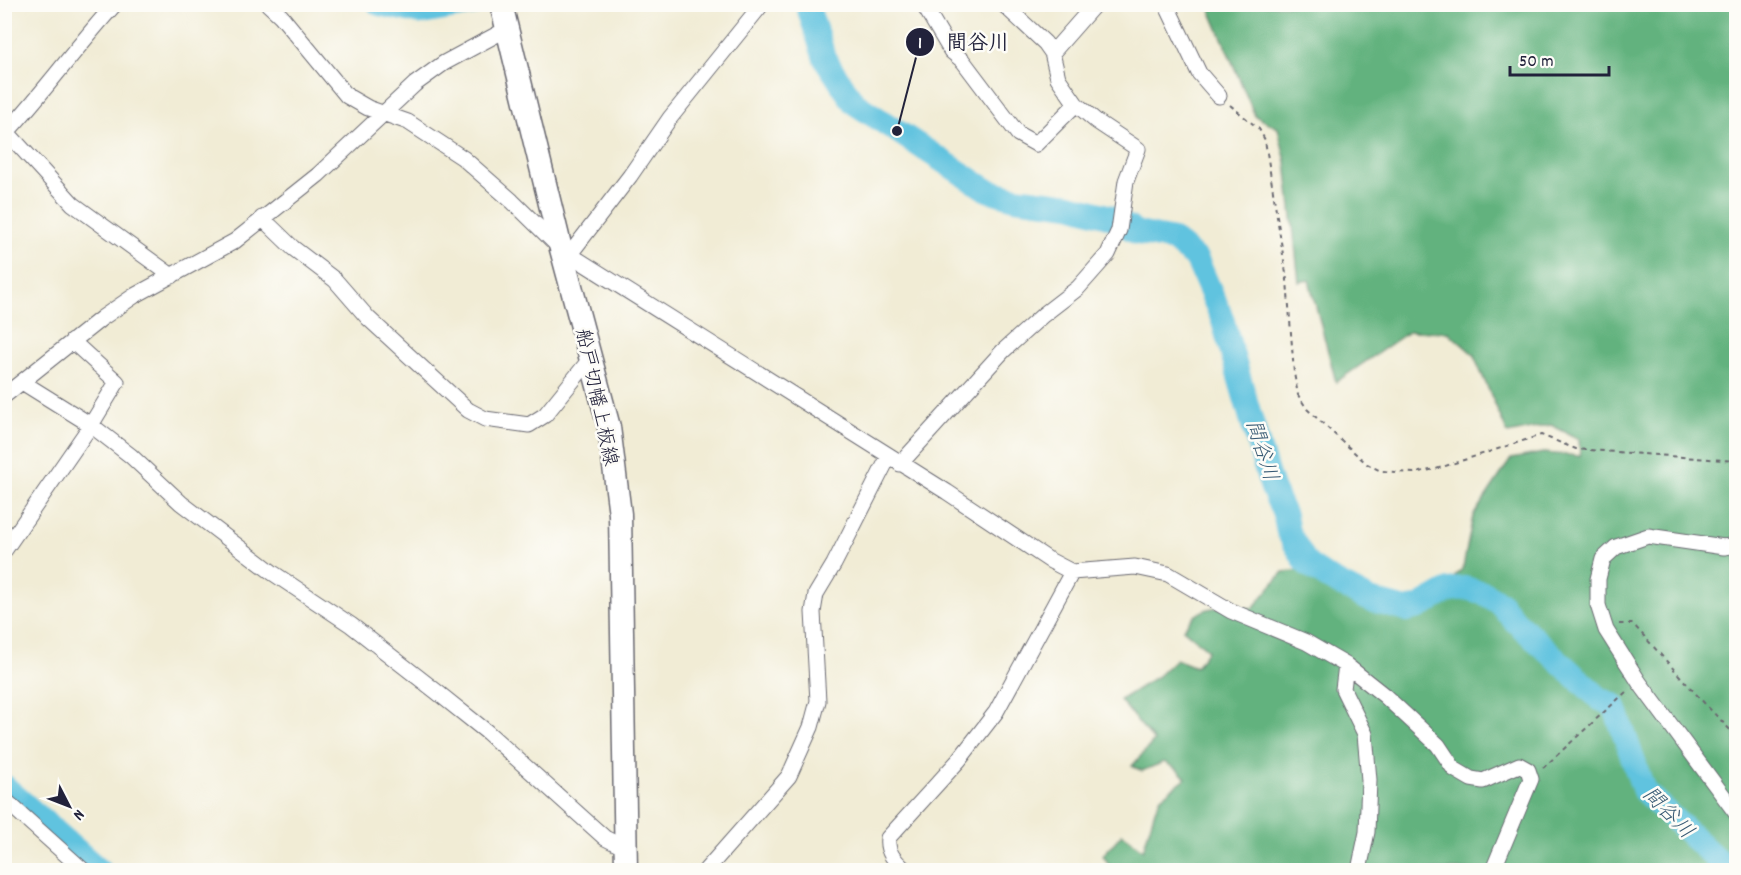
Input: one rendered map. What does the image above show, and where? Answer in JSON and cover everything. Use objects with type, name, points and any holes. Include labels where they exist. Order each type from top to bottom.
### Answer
[{"type":"main road","name":"船戸切幡上板線","points":[[501,4],[566,251],[609,427],[620,514],[626,859]]},
{"type":"street","points":[[115,4],[86,35],[26,111],[6,130],[73,204],[172,276]]},
{"type":"street","points":[[268,4],[281,16],[347,96],[368,108],[408,122],[463,158],[566,251],[1049,560],[1072,572],[1135,567],[1168,574],[1231,611],[1306,642],[1346,664],[1438,745],[1454,769],[1471,779],[1483,781],[1518,765],[1528,770],[1532,779],[1493,870]]},
{"type":"street","points":[[566,251],[630,176],[670,118],[762,4]]},
{"type":"street","points":[[923,4],[951,51],[963,61],[1018,134],[1036,144],[1076,104]]},
{"type":"street","points":[[706,870],[789,776],[811,727],[818,701],[813,612],[816,594],[895,460],[1003,351],[1043,315],[1078,288],[1108,254],[1121,223],[1126,181],[1138,149],[1096,121],[1076,104],[1058,78],[1052,53],[1045,43],[1003,4]]},
{"type":"street","points":[[1052,53],[1095,4]]},
{"type":"street","points":[[1166,4],[1199,73],[1219,96]]},
{"type":"street","points":[[4,396],[72,341],[135,296],[235,241],[318,175],[415,84],[444,63],[507,28]]},
{"type":"street","points":[[262,218],[293,248],[335,280],[369,318],[468,410],[485,419],[529,425],[545,415],[591,358]]},
{"type":"street","points":[[4,551],[92,425],[117,382],[72,341]]},
{"type":"street","points":[[22,382],[92,425],[131,456],[181,503],[273,573],[351,625],[437,692],[487,732],[626,859]]},
{"type":"street","points":[[1737,545],[1724,547],[1648,536],[1616,547],[1603,559],[1598,579],[1598,605],[1606,630],[1646,691],[1737,813]]},
{"type":"street","points":[[904,870],[893,859],[887,846],[888,838],[959,760],[996,712],[1072,572]]},
{"type":"street","points":[[1346,664],[1343,689],[1365,734],[1369,780],[1367,832],[1359,870]]},
{"type":"street","points":[[4,799],[84,870]]},
{"type":"path","points":[[1219,96],[1259,129],[1265,140],[1287,280],[1294,374],[1298,395],[1307,409],[1367,464],[1381,471],[1414,473],[1436,469],[1541,435],[1576,449],[1737,461]]},
{"type":"path","points":[[1737,618],[1732,620],[1730,638],[1737,651]]},
{"type":"path","points":[[1606,630],[1622,623],[1634,624],[1706,705],[1737,736]]},
{"type":"path","points":[[1532,779],[1615,701]]},
{"type":"green space","points":[[1208,5],[1736,5],[1736,870],[1112,870],[1103,855],[1122,834],[1143,850],[1161,797],[1186,778],[1177,769],[1164,762],[1142,771],[1132,766],[1154,741],[1120,700],[1158,676],[1176,659],[1196,667],[1208,650],[1183,629],[1198,613],[1223,607],[1253,608],[1283,572],[1304,570],[1359,604],[1415,599],[1448,584],[1463,568],[1473,516],[1511,459],[1543,453],[1580,456],[1579,439],[1551,425],[1508,434],[1473,354],[1448,332],[1410,331],[1336,382],[1309,280],[1299,282],[1286,162],[1278,128],[1255,116]]},
{"type":"waterway","name":"間谷川","points":[[379,4],[422,13],[473,4]]},
{"type":"waterway","name":"間谷川","points":[[807,4],[825,59],[854,103],[987,190],[1015,198],[1070,205],[1111,217],[1138,233],[1174,240],[1197,260],[1222,318],[1272,488],[1285,516],[1288,532],[1307,564],[1370,600],[1406,610],[1419,607],[1449,590],[1465,588],[1484,593],[1500,603],[1514,620],[1600,699],[1614,705],[1644,791],[1728,870]]},
{"type":"waterway","points":[[4,786],[99,870]]},
{"type":"place","name":"間谷川","points":[[897,131]]}]
